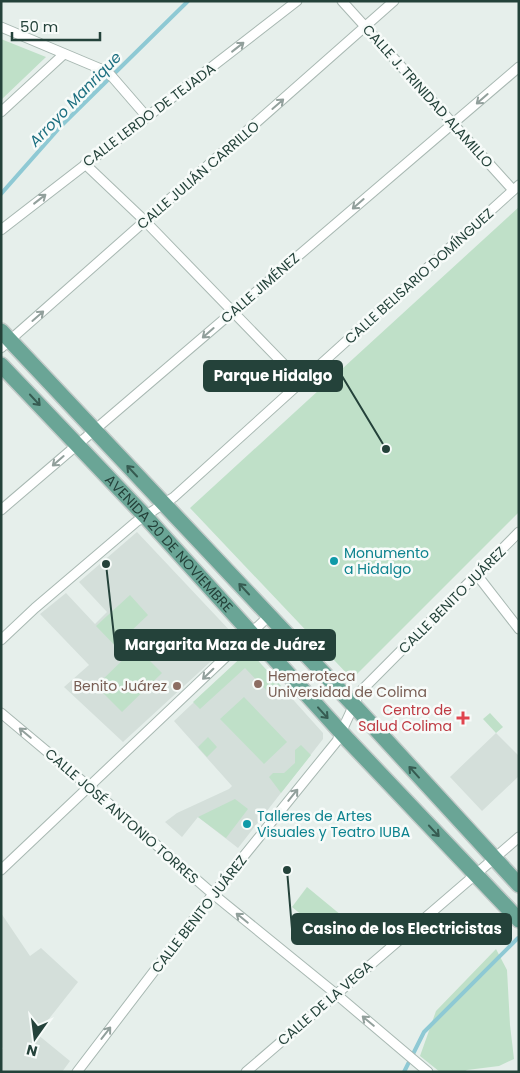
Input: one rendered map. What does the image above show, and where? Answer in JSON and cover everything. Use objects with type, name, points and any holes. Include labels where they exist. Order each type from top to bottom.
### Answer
[{"type":"main road","name":"AVENIDA 20 DE NOVIEMBRE","points":[[4,340],[95,430],[519,885]]},
{"type":"main road","name":"AVENIDA 20 DE NOVIEMBRE","points":[[1,365],[145,516],[341,732],[519,920]]},
{"type":"street","name":"CALLE LERDO DE TEJADA","points":[[1,230],[297,1]]},
{"type":"street","name":"CALLE J. TRINIDAD ALAMILLO","points":[[342,1],[453,123],[516,188]]},
{"type":"street","name":"CALLE JULIÁN CARRILLO","points":[[4,340],[145,221],[394,1]]},
{"type":"street","points":[[1,28],[108,72],[147,117]]},
{"type":"street","points":[[1,112],[64,54]]},
{"type":"street","name":"CALLE JIMÉNEZ","points":[[1,510],[519,67]]},
{"type":"street","points":[[85,164],[145,221],[302,382]]},
{"type":"street","name":"CALLE BELISARIO DOMÍNGUEZ","points":[[1,640],[145,516],[174,497],[516,188]]},
{"type":"street","name":"CALLE BENITO JUÁREZ","points":[[77,1072],[213,894],[337,741],[360,692],[519,532]]},
{"type":"street","points":[[477,575],[519,629]]},
{"type":"street","points":[[1,870],[269,616]]},
{"type":"street","name":"CALLE JOSÉ ANTONIO TORRES","points":[[1,713],[213,894],[428,1072]]},
{"type":"street","name":"CALLE DE LA VEGA","points":[[246,1072],[519,837]]},
{"type":"shaded area","points":[[137,532],[234,635],[233,641],[123,742],[64,687],[89,665],[40,614],[66,593],[95,624],[107,612],[79,582]]},
{"type":"shaded area","points":[[246,653],[252,654],[323,733],[323,739],[238,848],[198,817],[182,837],[165,822],[177,813],[232,786],[174,721]]},
{"type":"shaded area","points":[[496,733],[519,756],[519,776],[482,811],[450,777]]},
{"type":"shaded area","points":[[1,913],[30,956],[41,948],[78,982],[37,1034],[70,1061],[62,1072],[1,1072],[1,1051],[3,1048],[1,1047]]},
{"type":"green space","points":[[1,39],[46,57],[1,100]]},
{"type":"green space","points":[[519,207],[519,512],[352,679],[190,508]]},
{"type":"green space","points":[[130,595],[148,615],[129,633],[136,641],[123,654],[96,626]]},
{"type":"green space","points":[[136,647],[162,673],[122,712],[96,686]]},
{"type":"green space","points":[[246,653],[252,654],[281,686],[271,695],[245,668],[200,709],[193,702]]},
{"type":"green space","points":[[244,697],[287,742],[264,764],[220,719]]},
{"type":"green space","points":[[490,713],[503,727],[496,733],[483,719]]},
{"type":"green space","points":[[208,737],[217,747],[207,757],[198,747]]},
{"type":"green space","points":[[301,745],[311,755],[281,793],[269,777],[273,773],[284,773],[295,763],[295,750]]},
{"type":"green space","points":[[235,799],[248,809],[226,838],[198,817]]},
{"type":"green space","points":[[307,887],[341,915],[325,934],[292,907]]},
{"type":"green space","points":[[496,949],[507,970],[514,1059],[499,1066],[464,1072],[440,1072],[420,1056],[436,1011]]},
{"type":"waterway","name":"Arroyo Manrique","points":[[1,194],[61,126],[188,1]]},
{"type":"waterway","points":[[404,1072],[424,1032],[518,938]]},
{"type":"place","name":"Parque Hidalgo","points":[[386,449]]},
{"type":"place","name":"Monumento a Hidalgo","points":[[334,561]]},
{"type":"place","name":"Margarita Maza de Juárez","points":[[106,564]]},
{"type":"place","name":"Hemeroteca Universidad de Colima","points":[[258,684]]},
{"type":"place","name":"Benito Juárez","points":[[177,686]]},
{"type":"place","name":"Centro de Salud Colima","points":[[463,718]]},
{"type":"place","name":"Talleres de Artes Visuales y Teatro IUBA","points":[[247,824]]},
{"type":"place","name":"Casino de los Electricistas","points":[[287,870]]}]
